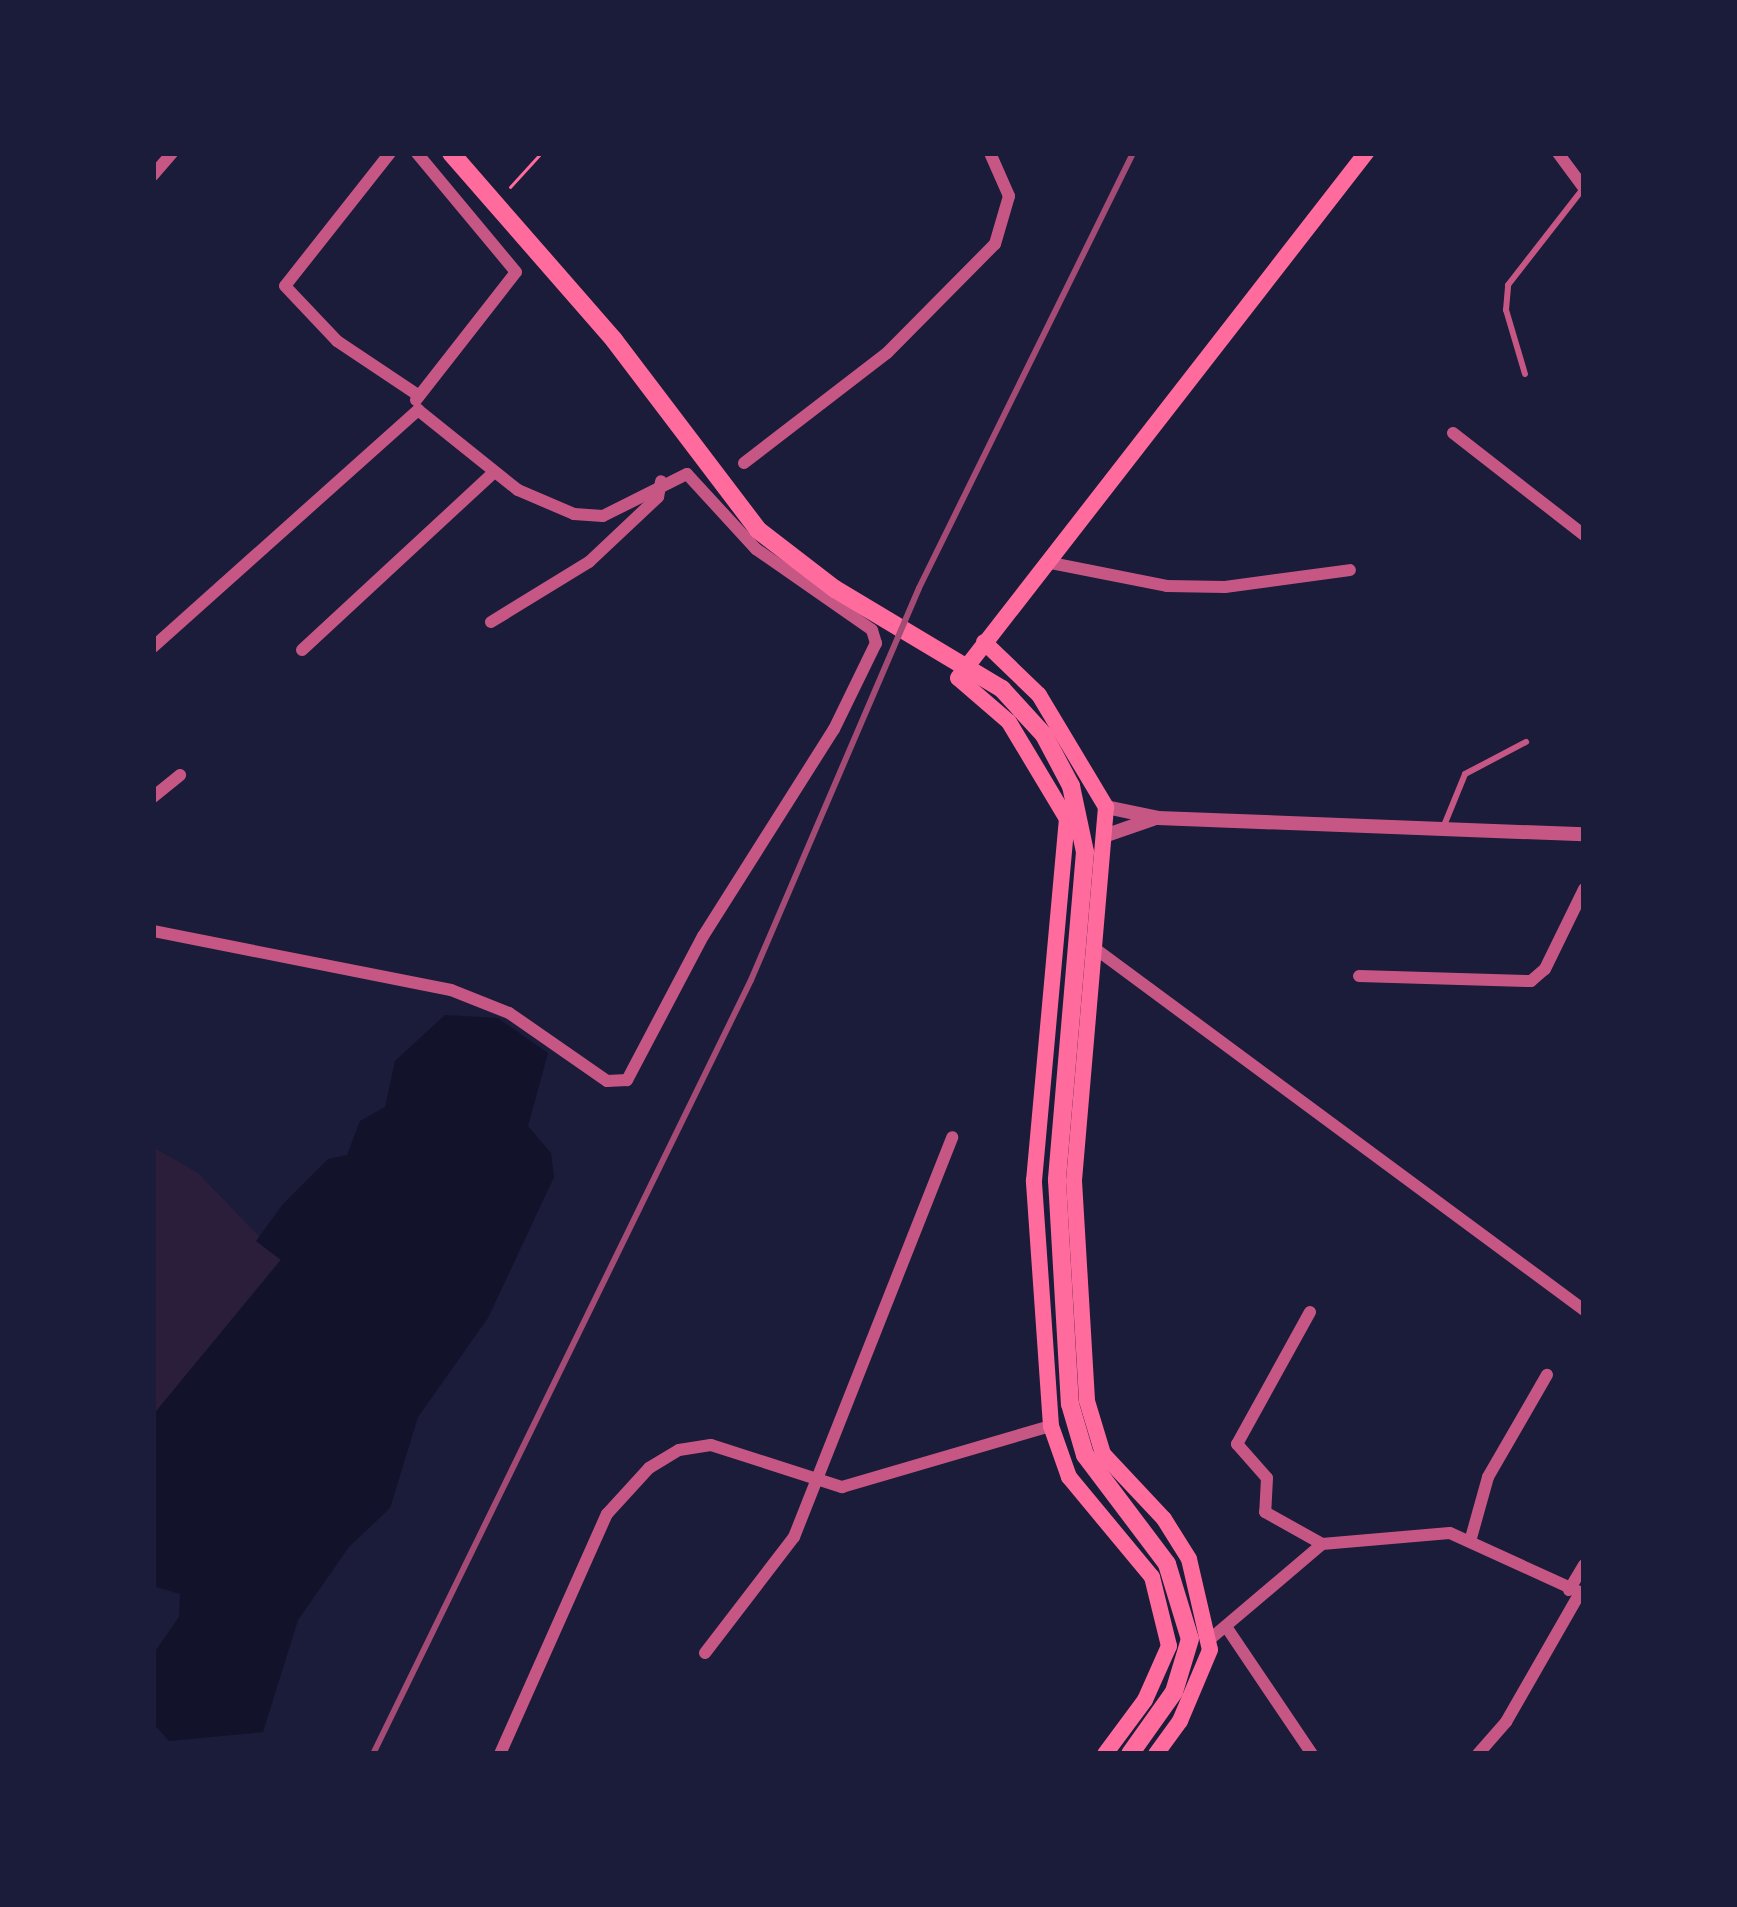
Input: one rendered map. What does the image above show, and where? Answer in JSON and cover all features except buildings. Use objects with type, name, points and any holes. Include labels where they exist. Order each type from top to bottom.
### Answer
[{"type":"highway","points":[[451,153],[614,340],[758,530],[835,589],[1003,689],[1044,735],[1071,786],[1085,852],[1057,1180],[1067,1380],[1084,1455],[1151,1538],[1188,1615],[1184,1669],[1156,1720],[1130,1754]]},
{"type":"main road","points":[[1105,1754],[1163,1664],[1168,1632],[1152,1577],[1069,1477],[1051,1426],[1034,1180],[1067,819],[1009,722],[958,678],[1366,153]]},
{"type":"main road","points":[[984,642],[1039,695],[1106,807],[1074,1181],[1087,1401],[1103,1454],[1165,1520],[1189,1559],[1209,1640],[1201,1679],[1156,1754]]},
{"type":"street","points":[[153,175],[172,153]]},
{"type":"street","points":[[153,931],[451,990],[509,1013],[607,1081],[627,1080],[703,936],[834,729],[876,643],[872,630],[756,548],[687,473],[661,481],[603,516],[555,509],[494,472],[418,410],[415,393],[337,340],[285,286],[390,153]]},
{"type":"street","points":[[415,393],[516,272],[417,153]]},
{"type":"street","points":[[743,463],[887,353],[995,244],[1009,196],[990,153]]},
{"type":"street","points":[[1558,153],[1584,188]]},
{"type":"street","points":[[153,647],[418,410]]},
{"type":"street","points":[[1454,433],[1584,535]]},
{"type":"street","points":[[302,650],[494,472]]},
{"type":"street","points":[[491,622],[589,562],[658,497],[661,481]]},
{"type":"street","points":[[1046,562],[1132,582],[1206,587],[1350,570]]},
{"type":"street","points":[[153,797],[180,775]]},
{"type":"street","points":[[1106,807],[1158,818],[1584,834]]},
{"type":"street","points":[[1107,836],[1158,818]]},
{"type":"street","points":[[1359,976],[1532,981],[1584,889]]},
{"type":"street","points":[[1097,950],[1584,1310]]},
{"type":"street","points":[[705,1653],[781,1563],[952,1137]]},
{"type":"street","points":[[1310,1312],[1237,1444],[1267,1478],[1265,1512],[1322,1544],[1431,1533],[1471,1538],[1578,1592]]},
{"type":"street","points":[[1471,1538],[1488,1477],[1546,1375]]},
{"type":"street","points":[[500,1754],[607,1514],[649,1468],[679,1450],[711,1445],[817,1481],[865,1483],[1051,1426]]},
{"type":"street","points":[[1209,1640],[1322,1544]]},
{"type":"street","points":[[1478,1754],[1506,1722],[1578,1592],[1584,1565]]},
{"type":"street","points":[[1227,1628],[1312,1754]]},
{"type":"lane","points":[[1525,374],[1506,310],[1508,285],[1584,188]]},
{"type":"lane","points":[[1443,829],[1465,774],[1526,742]]},
{"type":"path","points":[[504,195],[541,153]]},
{"type":"shaded area","points":[[445,1015],[498,1018],[548,1053],[528,1126],[551,1153],[554,1177],[488,1318],[418,1417],[390,1508],[349,1547],[298,1620],[263,1732],[169,1741],[153,1723],[156,1650],[179,1617],[180,1594],[153,1586],[153,1415],[281,1260],[256,1241],[283,1204],[328,1159],[347,1155],[360,1121],[385,1107],[395,1061]]},
{"type":"shaded area","points":[[153,1147],[198,1173],[281,1259],[153,1415]]},
{"type":"railway","points":[[373,1754],[751,980],[919,588],[1133,153]]}]
